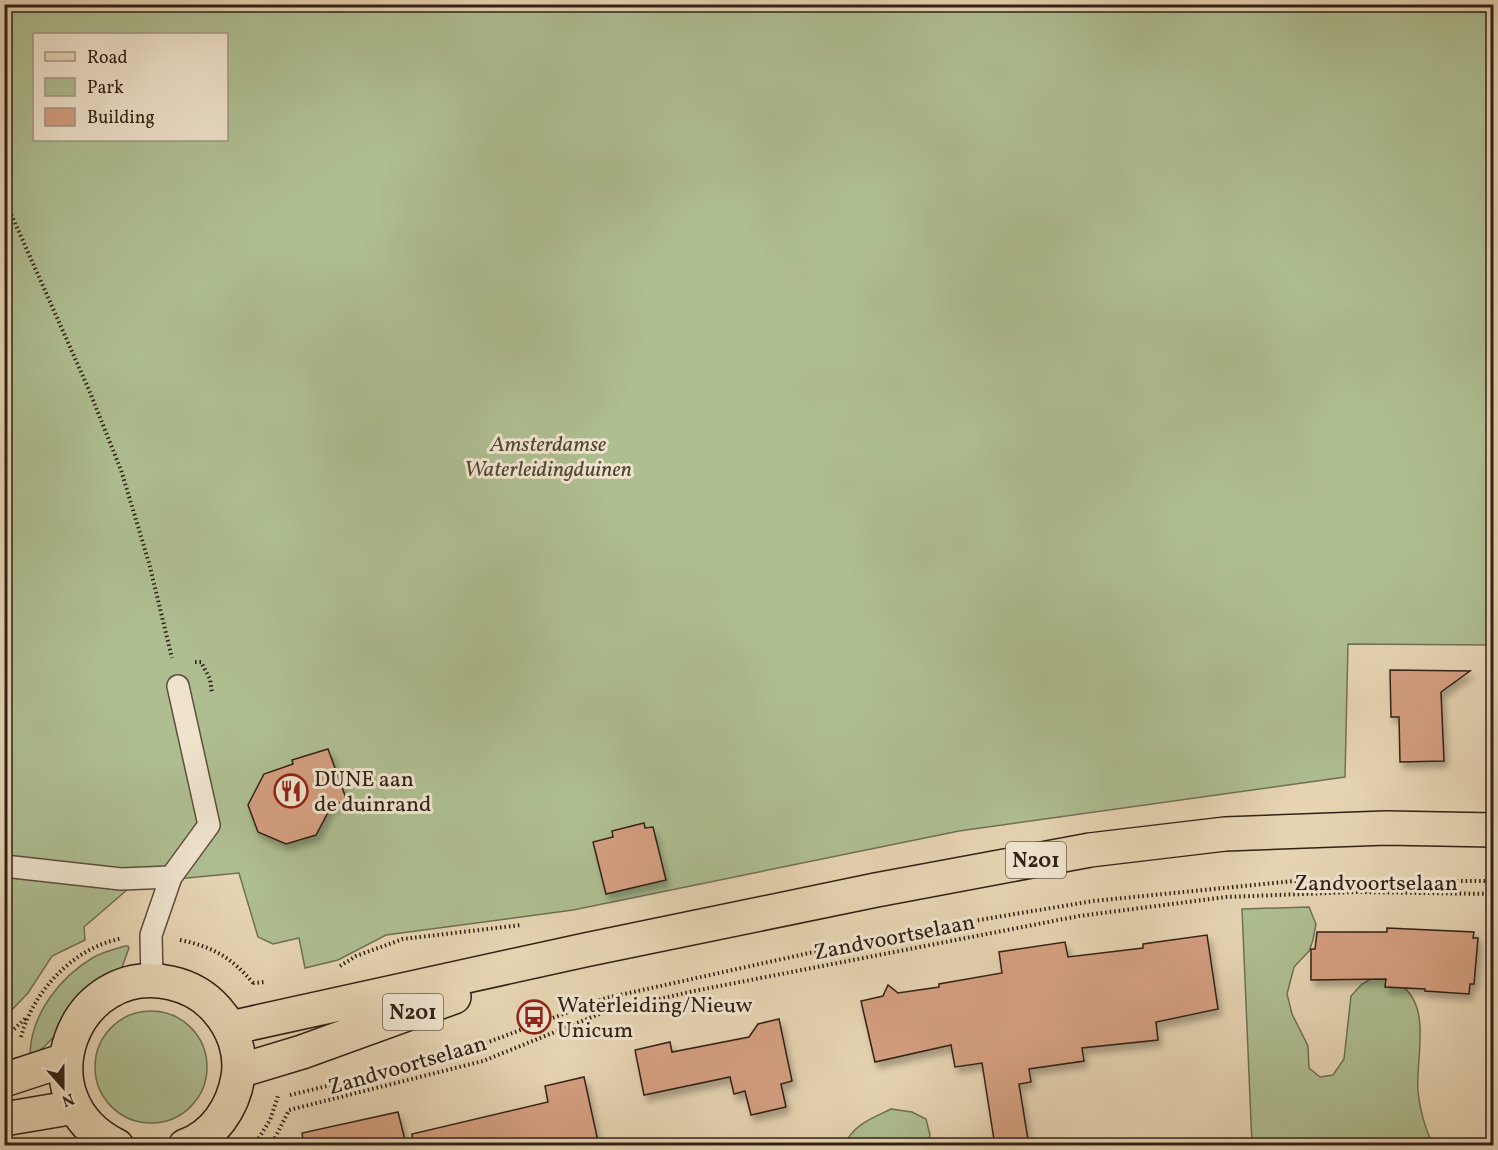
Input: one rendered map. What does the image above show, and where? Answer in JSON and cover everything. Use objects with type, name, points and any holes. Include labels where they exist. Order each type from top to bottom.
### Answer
[{"type":"main road","name":"Zandvoortselaan","points":[[230,1028],[585,950],[1090,849],[1226,834],[1386,828],[1494,830]]},
{"type":"main road","name":"Zandvoortselaan","points":[[239,1071],[302,1052],[585,950]]},
{"type":"main road","points":[[117,1146],[107,1141],[80,1116],[67,1085],[65,1060],[78,1023],[93,1004],[107,993],[122,986],[152,980],[180,985],[196,992],[211,1003],[230,1028],[235,1041],[239,1071],[235,1092],[226,1113],[196,1142],[185,1146]]},
{"type":"main road","points":[[4,1080],[65,1060]]},
{"type":"main road","points":[[4,1119],[75,1107]]},
{"type":"lane","points":[[152,980],[151,935],[171,877],[209,825],[178,686]]},
{"type":"lane","points":[[4,866],[121,879],[171,877]]},
{"type":"path","points":[[4,198],[80,369],[121,470],[149,563],[178,686]]},
{"type":"path","name":"Zandvoortselaan","points":[[311,1090],[452,1056],[606,998],[895,933],[1093,901],[1294,881],[1494,882]]},
{"type":"path","points":[[271,1146],[289,1110],[483,1061],[607,1011],[694,991],[1079,916],[1204,900],[1355,892],[1494,894]]},
{"type":"path","points":[[4,1038],[27,1018]]},
{"type":"path","points":[[254,1146],[270,1120],[278,1098]]},
{"type":"green space","name":"Amsterdamse Waterleidingduinen","points":[[5,5],[1493,5],[1493,645],[1348,644],[1345,777],[959,831],[573,910],[386,935],[338,960],[305,968],[299,938],[273,944],[258,937],[239,873],[135,883],[84,927],[85,940],[52,956],[28,993],[5,1017]]},
{"type":"green space","points":[[1309,907],[1316,924],[1313,940],[1309,951],[1294,967],[1287,994],[1292,1014],[1308,1046],[1309,1068],[1320,1077],[1333,1075],[1344,1059],[1351,996],[1362,984],[1376,976],[1394,981],[1407,990],[1415,1002],[1419,1016],[1418,1092],[1423,1119],[1433,1145],[1252,1145],[1242,909]]},
{"type":"green space","points":[[125,946],[129,948],[122,967],[45,1046],[38,1052],[30,1054],[36,1025],[42,1011],[59,986],[94,957]]},
{"type":"green space","points":[[151,1011],[172,1016],[190,1028],[202,1046],[207,1067],[202,1088],[190,1106],[172,1118],[151,1123],[130,1118],[112,1106],[100,1088],[95,1067],[100,1046],[112,1028],[130,1016]]},
{"type":"green space","points":[[891,1109],[912,1112],[926,1119],[930,1135],[927,1145],[845,1145],[858,1127]]},
{"type":"building","points":[[1390,670],[1470,671],[1441,692],[1444,761],[1400,762],[1399,717],[1391,717]]},
{"type":"building","points":[[328,749],[347,801],[332,805],[316,835],[286,844],[258,832],[248,805],[264,774],[293,764],[292,760]]},
{"type":"building","points":[[644,823],[645,828],[653,827],[666,880],[606,894],[593,842],[613,837],[612,831]]},
{"type":"building","points":[[1387,928],[1474,932],[1473,938],[1478,938],[1474,984],[1470,984],[1469,994],[1385,987],[1386,979],[1311,980],[1311,949],[1315,949],[1317,932],[1387,932]]},
{"type":"building","points":[[1207,935],[1218,1009],[1156,1022],[1158,1040],[1082,1048],[1084,1061],[1029,1069],[1031,1082],[1019,1084],[1029,1146],[995,1146],[982,1063],[955,1067],[951,1045],[875,1062],[861,1001],[883,996],[888,985],[898,993],[939,987],[939,984],[1002,973],[999,952],[1065,942],[1068,957],[1143,948],[1143,944]]},
{"type":"building","points":[[779,1019],[792,1081],[781,1084],[786,1107],[751,1115],[745,1091],[734,1094],[730,1077],[644,1095],[635,1050],[670,1042],[672,1052],[749,1037],[758,1024]]},
{"type":"building","points":[[584,1077],[599,1146],[413,1146],[412,1134],[548,1102],[545,1086]]},
{"type":"building","points":[[398,1112],[405,1140],[391,1146],[304,1146],[302,1133]]},
{"type":"place","name":"DUNE aan de duinrand","points":[[291,791]]},
{"type":"place","name":"Waterleiding/Nieuw Unicum","points":[[534,1017]]}]
